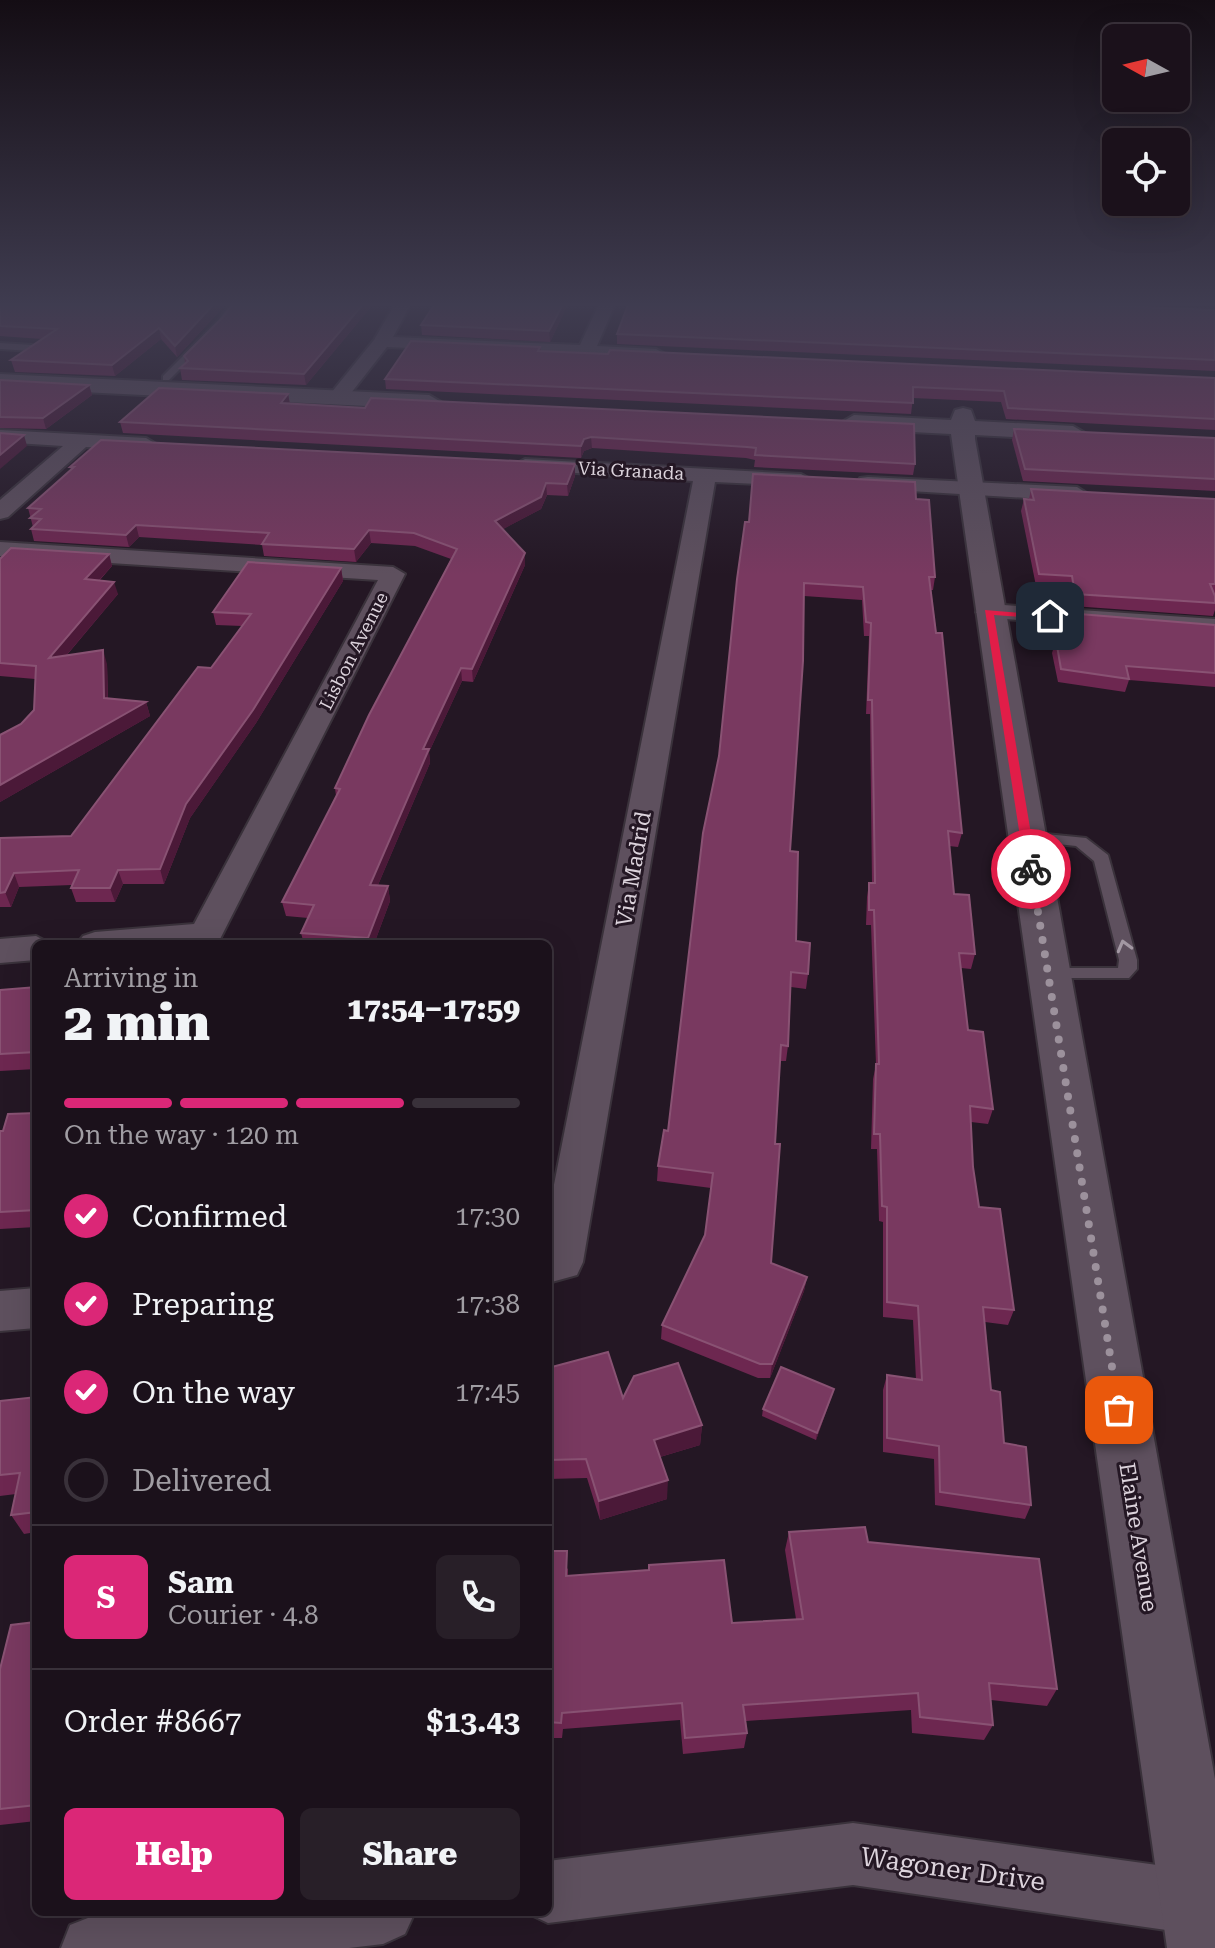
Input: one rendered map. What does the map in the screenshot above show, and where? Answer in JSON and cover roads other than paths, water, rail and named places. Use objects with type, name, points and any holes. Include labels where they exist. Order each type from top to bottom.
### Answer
[{"type":"street","points":[[365,393],[444,396]]},
{"type":"street","points":[[830,415],[1089,427]]},
{"type":"street","name":"Elaine Avenue","points":[[964,422],[970,488],[989,612],[1207,1919]]},
{"type":"street","points":[[0,436],[174,446]]},
{"type":"street","points":[[0,512],[80,441]]},
{"type":"street","name":"Via Granada","points":[[502,464],[1092,495]]},
{"type":"street","name":"Via Madrid","points":[[554,1263],[705,475]]},
{"type":"street","name":"Lisbon Avenue","points":[[0,549],[393,574],[206,935],[144,940]]},
{"type":"street","points":[[989,612],[1215,627]]},
{"type":"street","points":[[0,951],[32,948]]},
{"type":"street","points":[[0,1311],[32,1308]]},
{"type":"street","name":"Wagoner Drive","points":[[552,1892],[853,1854],[1207,1919]]},
{"type":"street","points":[[93,1948],[351,1916]]},
{"type":"lane","points":[[1026,837],[1080,841],[1102,859],[1128,960],[1128,969],[1123,974],[1048,974]]}]
